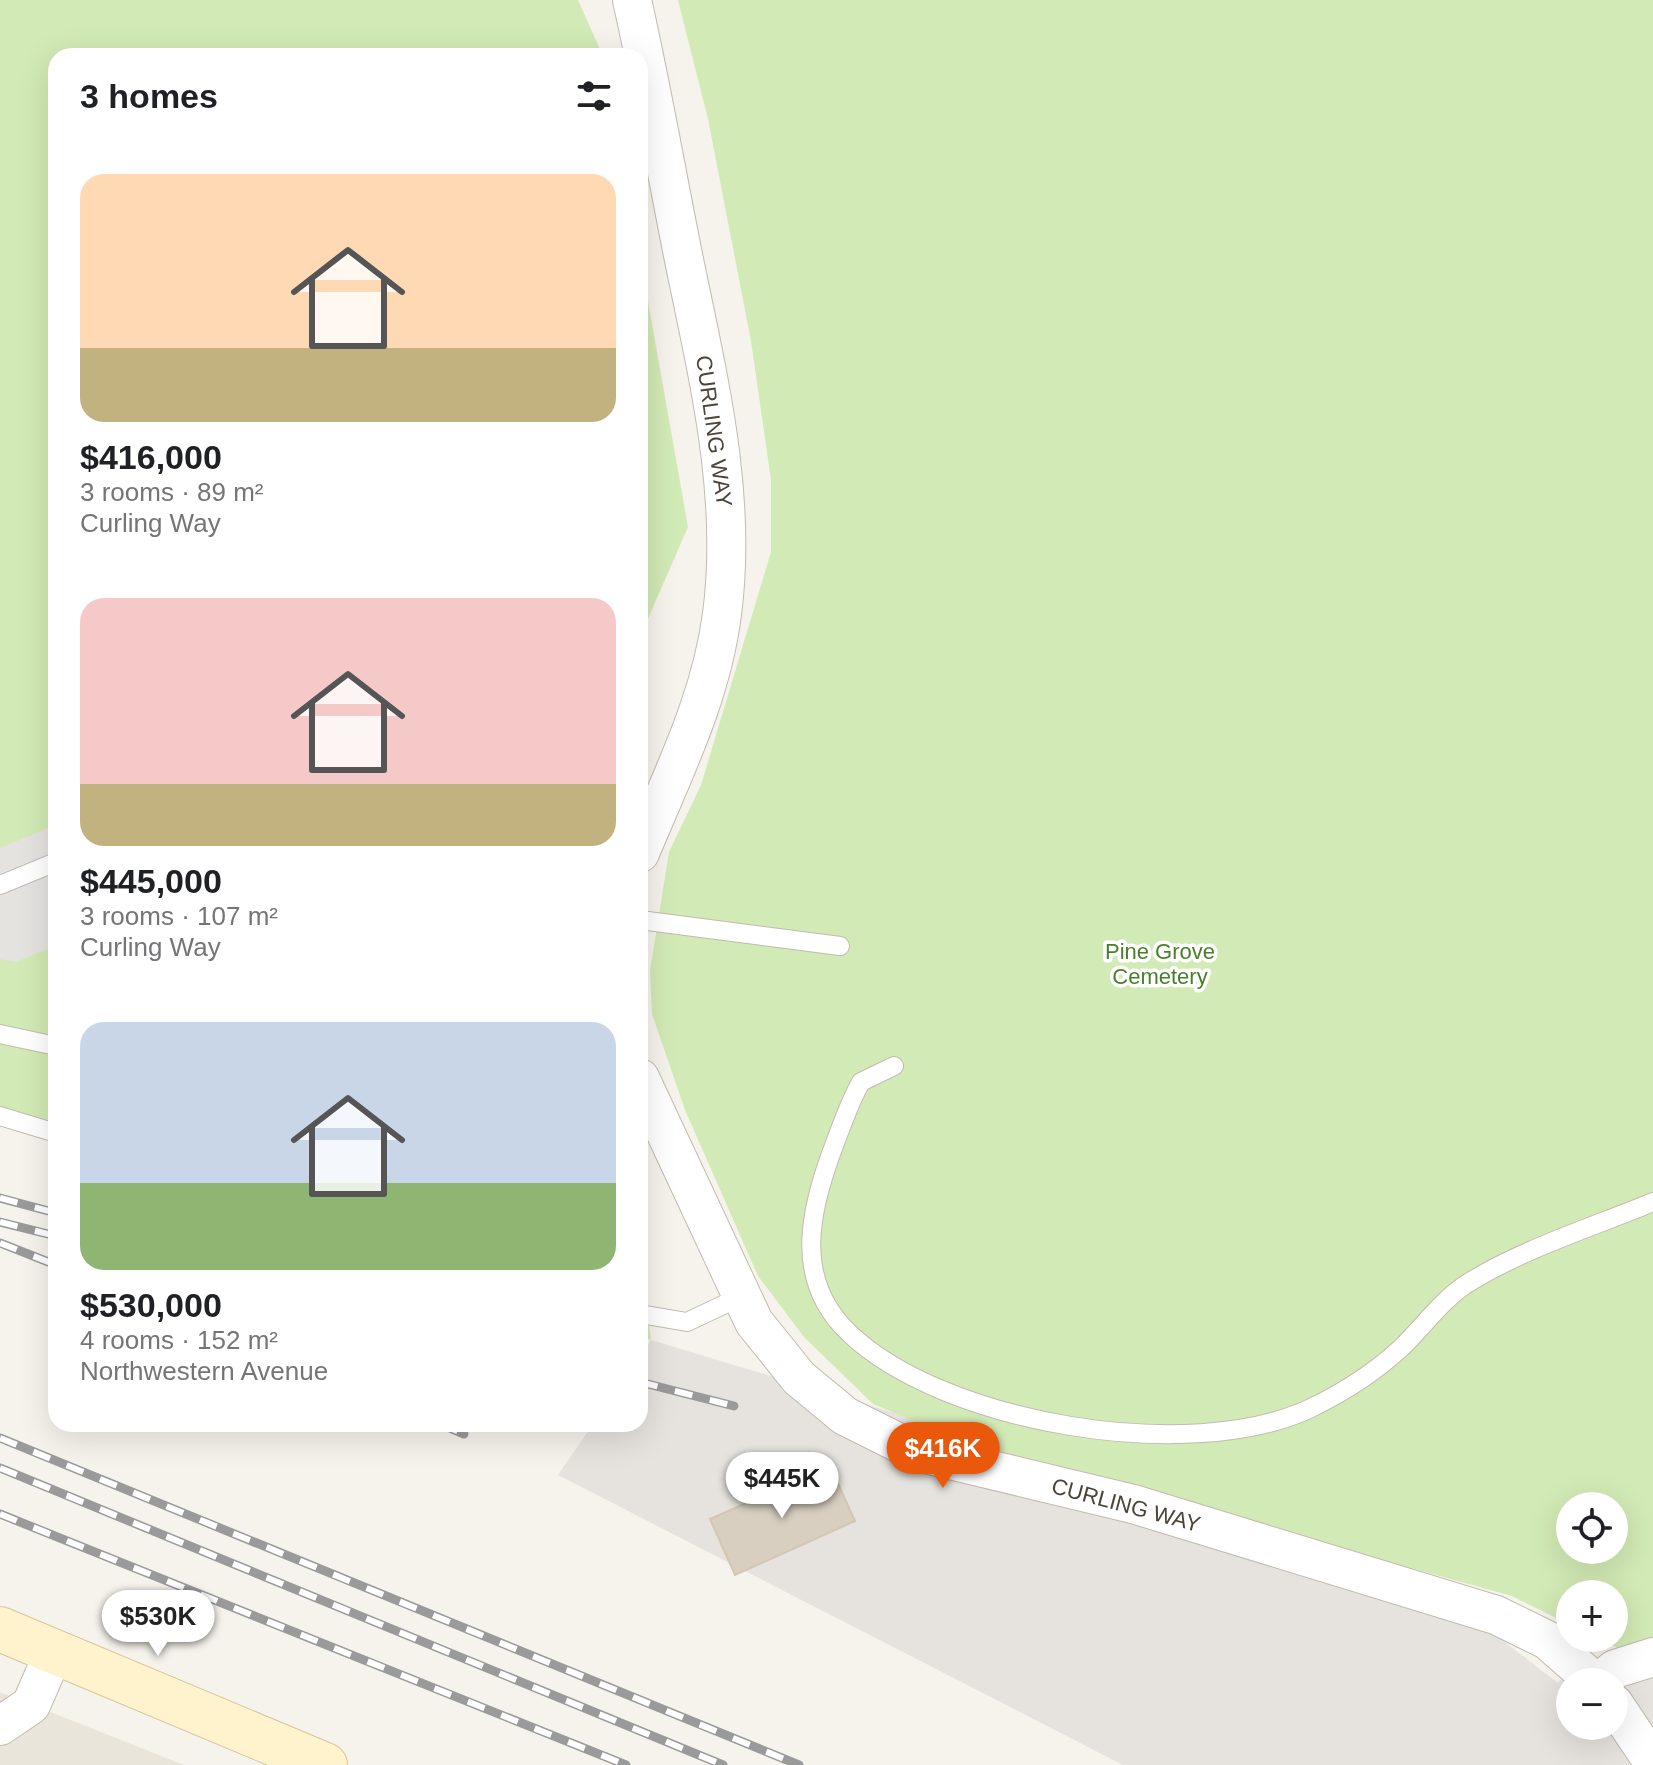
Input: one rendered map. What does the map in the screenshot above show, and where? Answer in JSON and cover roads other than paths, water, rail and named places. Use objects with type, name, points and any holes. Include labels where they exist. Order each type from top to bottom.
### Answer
[{"type":"street","name":"CURLING WAY","points":[[632,0],[642,48]]},
{"type":"street","name":"CURLING WAY","points":[[648,79],[711,390],[726,527],[723,603],[712,666],[694,727],[648,834]]},
{"type":"street","name":"CURLING WAY","points":[[648,1096],[740,1297],[772,1349],[830,1406],[900,1445],[1133,1504],[1496,1615],[1547,1640],[1580,1668]]},
{"type":"street","points":[[0,1629],[325,1765]]},
{"type":"street","points":[[0,1726],[31,1705],[54,1652]]},
{"type":"street","points":[[1618,1668],[1653,1657]]},
{"type":"street","points":[[1628,1725],[1653,1762]]},
{"type":"lane","points":[[0,885],[48,865]]},
{"type":"lane","points":[[648,921],[840,946]]},
{"type":"lane","points":[[0,1034],[48,1044]]},
{"type":"lane","points":[[894,1066],[861,1082],[825,1169],[810,1233],[810,1258],[822,1298],[839,1323],[885,1362],[928,1385],[1050,1425],[1133,1433],[1230,1431],[1296,1415],[1365,1377],[1400,1349],[1465,1285],[1499,1267],[1653,1202]]},
{"type":"lane","points":[[0,1116],[48,1131]]},
{"type":"lane","points":[[648,1315],[687,1322],[740,1297]]},
{"type":"railway","points":[[0,1198],[48,1211]]},
{"type":"railway","points":[[0,1222],[48,1234]]},
{"type":"railway","points":[[0,1243],[48,1262]]},
{"type":"railway","points":[[648,1384],[734,1406]]},
{"type":"railway","points":[[459,1432],[464,1434]]},
{"type":"railway","points":[[0,1438],[799,1765]]},
{"type":"railway","points":[[0,1468],[723,1765]]},
{"type":"railway","points":[[0,1514],[626,1765]]},
{"type":"park label","name":"Pine Grove Cemetery","points":[[1160,964]]}]
